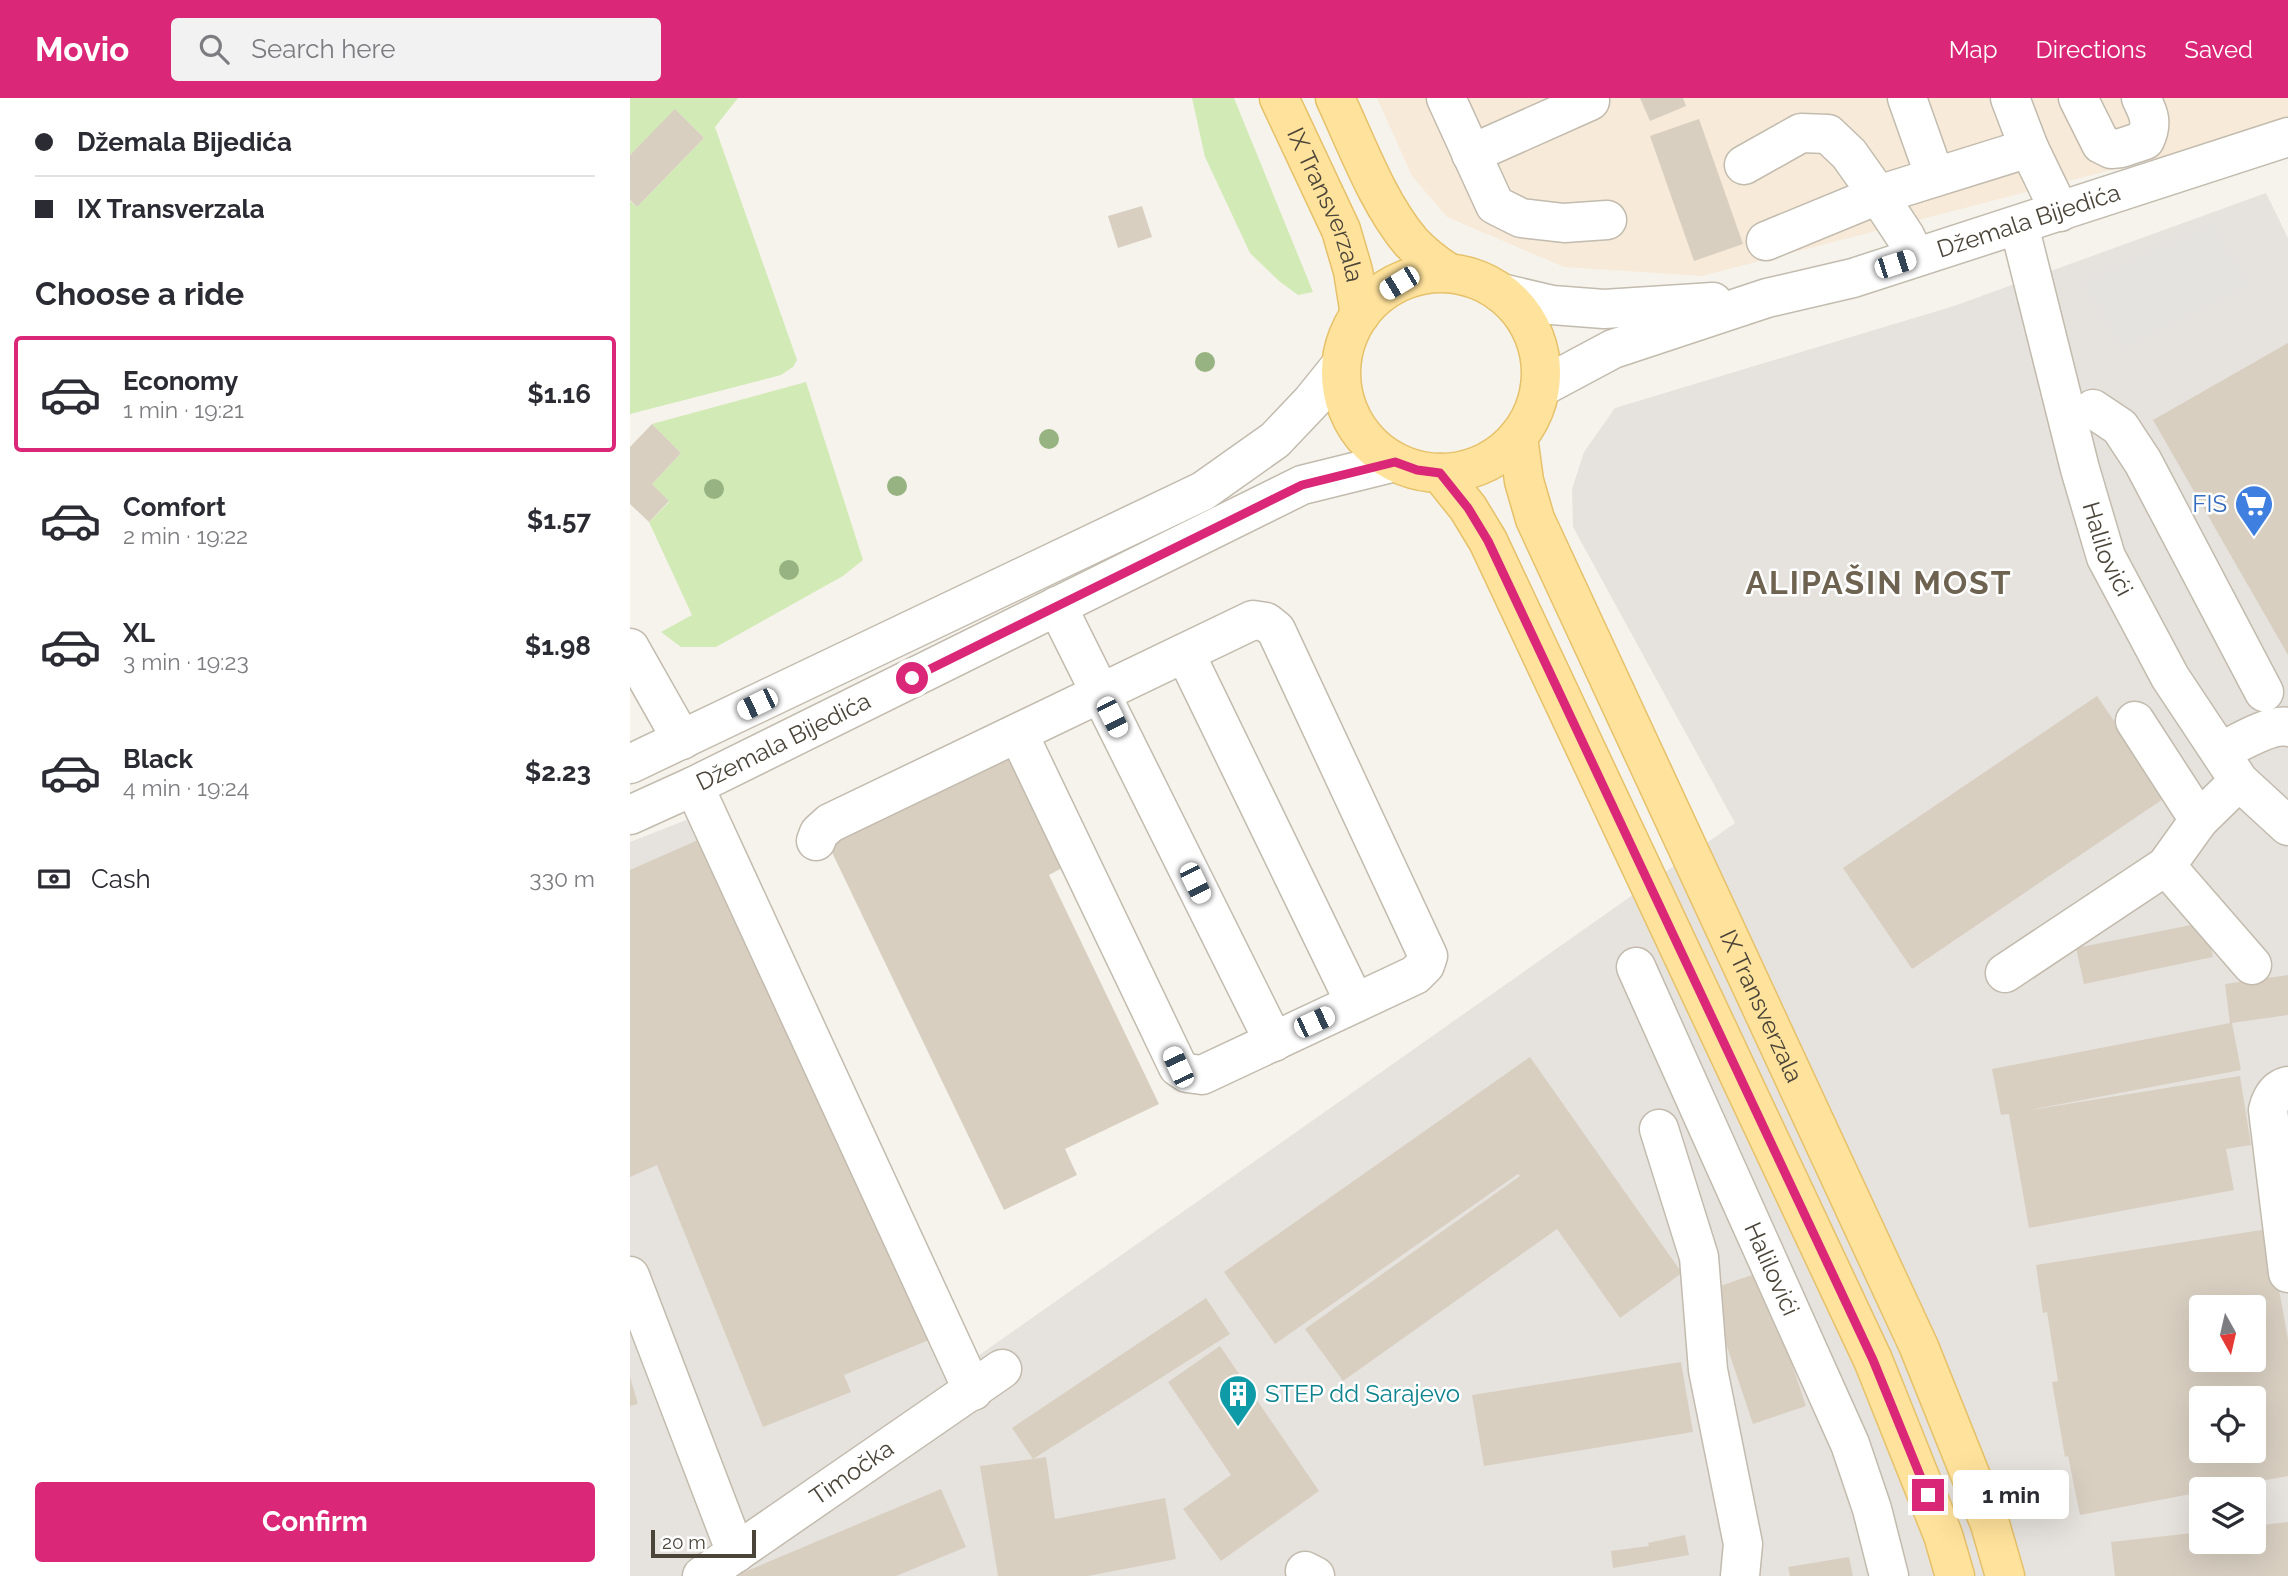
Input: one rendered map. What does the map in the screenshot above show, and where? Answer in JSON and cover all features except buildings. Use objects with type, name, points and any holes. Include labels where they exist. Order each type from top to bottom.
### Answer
[{"type":"main road","name":"IX Transverzala","points":[[1279,98],[1341,230],[1353,271],[1360,315]]},
{"type":"main road","points":[[1335,98],[1388,209],[1410,241],[1426,257],[1449,273],[1485,283],[1502,293],[1521,312],[1534,335],[1541,361],[1540,388],[1529,422],[1518,437],[1496,456],[1469,469],[1440,473],[1417,470],[1395,462],[1365,437],[1353,421],[1346,403],[1341,365],[1348,338],[1360,315],[1377,296],[1399,283],[1423,275],[1449,273]]},
{"type":"main road","name":"IX Transverzala","points":[[1518,437],[1524,481],[1535,519],[1913,1334],[1990,1524],[2005,1576]]},
{"type":"main road","name":"IX Transverzala","points":[[1440,473],[1468,508],[1488,541],[1873,1360],[1943,1535],[1955,1576]]},
{"type":"street","points":[[1446,98],[1495,205],[1521,218],[1564,223],[1607,220]]},
{"type":"street","points":[[1907,98],[1936,177]]},
{"type":"street","points":[[2010,98],[2029,148],[2060,212]]},
{"type":"street","points":[[2078,98],[2102,144],[2111,149],[2145,140],[2151,120],[2141,98]]},
{"type":"street","points":[[1471,154],[1590,101]]},
{"type":"street","points":[[1744,165],[1801,133],[1828,134],[1849,154],[1905,236],[1915,257]]},
{"type":"street","name":"Džemala Bijedića","points":[[1767,298],[1853,278],[2274,141]]},
{"type":"street","points":[[1766,241],[1878,195],[2029,148]]},
{"type":"street","name":"Halilovići","points":[[2019,225],[2080,469],[2106,557],[2170,677],[2230,767],[2288,826]]},
{"type":"street","points":[[1502,293],[1552,305],[1604,309],[1767,298]]},
{"type":"street","points":[[1540,388],[1613,349],[1767,298]]},
{"type":"street","name":"Džemala Bijedića","points":[[630,764],[659,720],[1203,491],[1275,440],[1341,365]]},
{"type":"street","points":[[2093,409],[2120,427],[2143,462],[2264,692]]},
{"type":"street","name":"Džemala Bijedića","points":[[630,816],[1302,485],[1395,462]]},
{"type":"street","points":[[1057,606],[1274,1041]]},
{"type":"street","points":[[816,841],[819,832],[830,823],[1253,620],[1266,622],[1276,631],[1428,956],[1425,965],[1415,975],[1202,1075],[1187,1073],[1178,1067],[1018,733]]},
{"type":"street","points":[[630,648],[659,720]]},
{"type":"street","points":[[1185,653],[1355,1003]]},
{"type":"street","points":[[2135,721],[2199,820]]},
{"type":"street","points":[[2005,973],[2166,866],[2253,736],[2282,726],[2288,727]]},
{"type":"street","name":"Timočka","points":[[694,786],[987,1380],[702,1576]]},
{"type":"street","points":[[2166,866],[2252,965]]},
{"type":"street","name":"Halilovići","points":[[1636,967],[1850,1444],[1872,1508],[1889,1576]]},
{"type":"street","points":[[2288,1086],[2281,1088],[2270,1099],[2268,1110],[2288,1273]]},
{"type":"street","points":[[1659,1129],[1699,1257],[1708,1370],[1743,1544],[1740,1576]]},
{"type":"street","points":[[630,1276],[736,1553]]},
{"type":"shaded area","points":[[1377,98],[2288,98],[2288,124],[1702,276],[1564,267],[1447,217],[1412,176]]},
{"type":"shaded area","points":[[2266,193],[2288,238],[2288,1576],[630,1576],[630,842],[722,806],[968,1363],[1735,823],[1573,527],[1572,489],[1584,452],[1615,408],[1954,306]]},
{"type":"shaded area","points":[[2213,222],[2251,285],[2121,351],[2081,281]]},
{"type":"green space","points":[[630,98],[738,98],[715,127],[797,360],[793,367],[781,375],[630,414],[630,201],[637,207],[704,138],[675,110],[630,155]]},
{"type":"green space","points":[[1192,98],[1234,98],[1313,292],[1298,295],[1250,253],[1205,157]]},
{"type":"green space","points":[[806,382],[863,560],[843,576],[716,647],[681,647],[661,632],[692,615],[649,522],[669,502],[652,484],[681,453],[652,424]]},
{"type":"place","name":"FIS","points":[[2254,538]]},
{"type":"place","name":"STEP dd Sarajevo","points":[[1238,1428]]},
{"type":"district","name":"ALIPAŠIN MOST","points":[[1879,583]]},
{"type":"route","points":[[912,678],[1302,485],[1395,462],[1417,470],[1440,473],[1468,508],[1488,541],[1873,1360],[1928,1495]]}]
